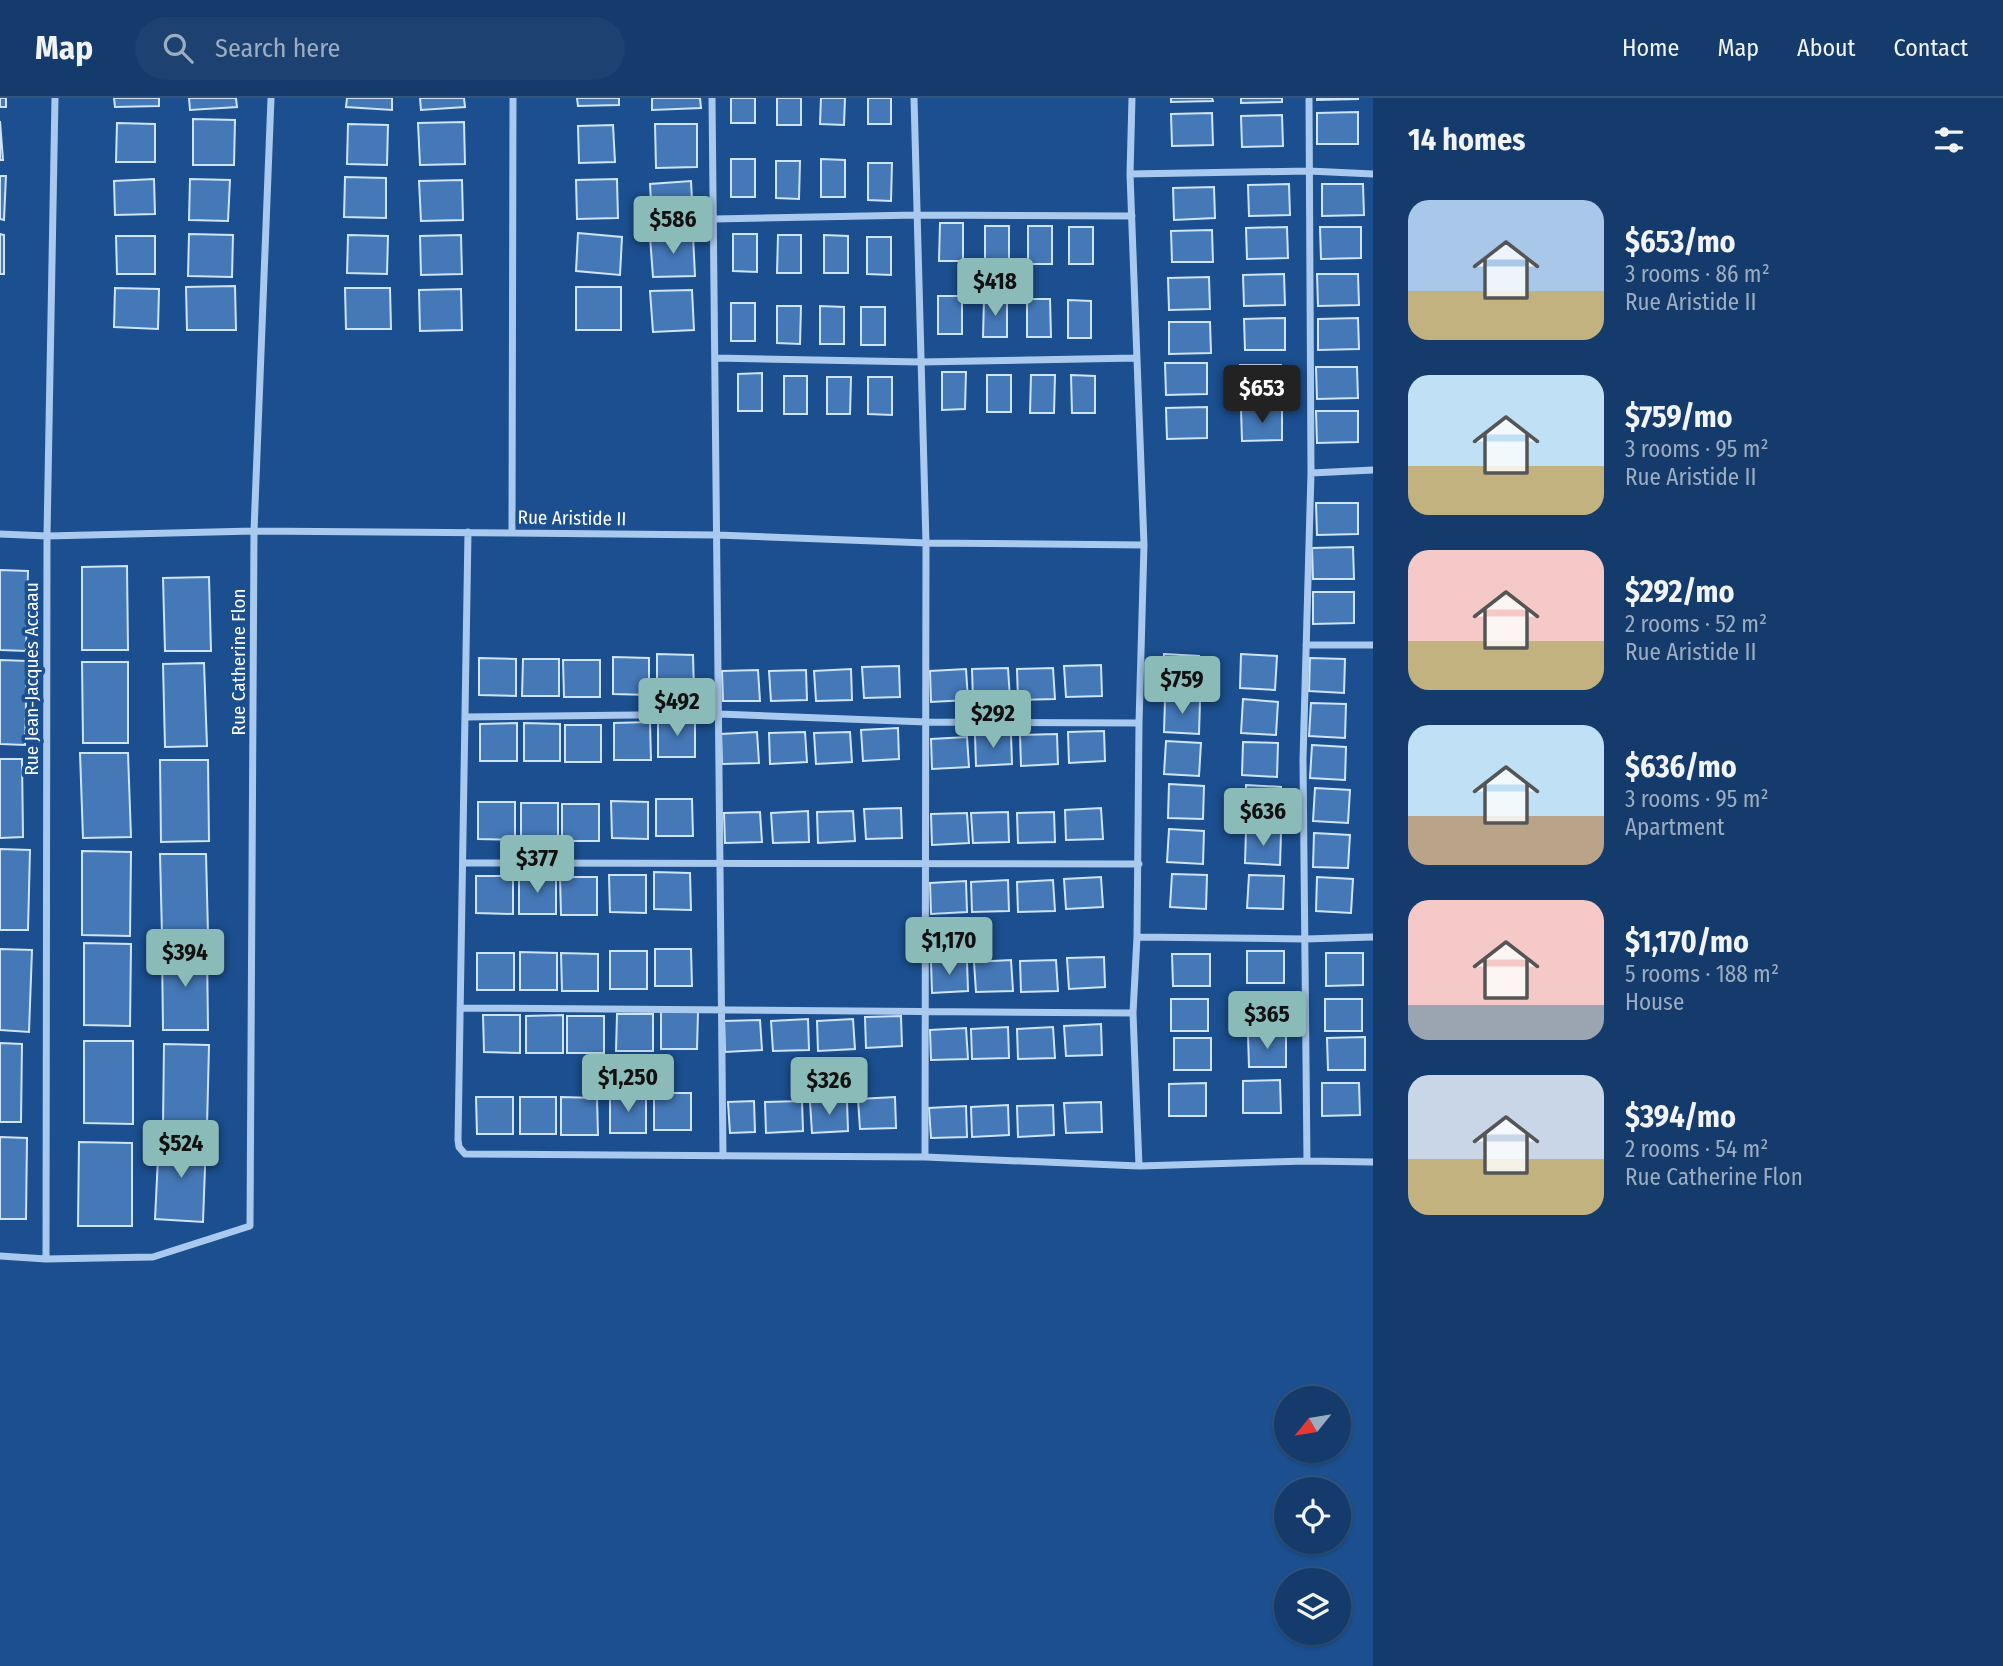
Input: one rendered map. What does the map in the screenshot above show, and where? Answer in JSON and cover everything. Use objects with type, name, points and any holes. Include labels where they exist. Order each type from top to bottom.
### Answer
[{"type":"street","name":"Rue Jean-Jacques Accaau","points":[[46,1259],[47,536],[55,98]]},
{"type":"street","name":"Rue Catherine Flon","points":[[46,1259],[153,1257],[250,1226],[254,531],[271,98]]},
{"type":"street","points":[[512,533],[513,98]]},
{"type":"street","points":[[712,98],[723,1156]]},
{"type":"street","points":[[914,98],[926,543],[925,1157]]},
{"type":"street","points":[[1132,98],[1130,174],[1144,545],[1139,723],[1139,864],[1133,1013],[1139,1166]]},
{"type":"street","points":[[1307,1161],[1303,760],[1311,473],[1308,98]]},
{"type":"street","points":[[1130,174],[1373,174]]},
{"type":"street","points":[[713,219],[917,215],[1132,216]]},
{"type":"street","points":[[715,358],[921,362],[1137,358]]},
{"type":"street","points":[[1311,473],[1373,470]]},
{"type":"street","name":"Rue Aristide II","points":[[0,534],[47,536],[254,531],[512,533],[926,543],[1144,545]]},
{"type":"street","points":[[468,533],[458,1140],[459,1147],[465,1154],[925,1157],[1139,1166],[1307,1161],[1373,1162]]},
{"type":"street","points":[[1306,645],[1373,645]]},
{"type":"street","points":[[465,717],[719,714],[926,722],[1139,723]]},
{"type":"street","points":[[463,863],[1139,864]]},
{"type":"street","points":[[1137,937],[1373,937]]},
{"type":"street","points":[[460,1008],[1133,1013]]},
{"type":"street","points":[[0,1256],[46,1259]]},
{"type":"building","points":[[0,98],[6,98],[6,107],[0,107]]},
{"type":"building","points":[[114,98],[159,98],[159,106],[115,107]]},
{"type":"building","points":[[189,98],[236,98],[237,107],[190,110]]},
{"type":"building","points":[[347,98],[392,98],[392,110],[346,107]]},
{"type":"building","points":[[420,98],[464,98],[465,107],[421,110]]},
{"type":"building","points":[[577,98],[619,98],[619,105],[578,106]]},
{"type":"building","points":[[652,98],[700,98],[701,108],[652,110]]},
{"type":"building","points":[[731,98],[755,98],[755,123],[731,123]]},
{"type":"building","points":[[777,98],[801,98],[801,125],[777,125]]},
{"type":"building","points":[[821,98],[845,98],[844,125],[820,124]]},
{"type":"building","points":[[868,98],[891,98],[891,124],[868,124]]},
{"type":"building","points":[[1171,98],[1212,98],[1213,101],[1171,102]]},
{"type":"building","points":[[1241,98],[1282,98],[1282,102],[1241,103]]},
{"type":"building","points":[[1358,98],[1358,99],[1317,100]]},
{"type":"building","points":[[1358,112],[1358,144],[1317,144],[1317,113]]},
{"type":"building","points":[[1212,113],[1213,145],[1172,146],[1171,114]]},
{"type":"building","points":[[1282,115],[1283,146],[1242,147],[1241,116]]},
{"type":"building","points":[[193,119],[235,120],[234,165],[193,165]]},
{"type":"building","points":[[0,121],[3,160],[0,160]]},
{"type":"building","points":[[464,122],[465,164],[420,165],[418,123]]},
{"type":"building","points":[[117,123],[155,124],[155,162],[116,162]]},
{"type":"building","points":[[348,124],[388,125],[387,165],[347,164]]},
{"type":"building","points":[[655,124],[697,124],[697,167],[656,168]]},
{"type":"building","points":[[613,125],[615,162],[579,163],[578,126]]},
{"type":"building","points":[[731,159],[755,159],[755,197],[731,197]]},
{"type":"building","points":[[821,159],[845,160],[845,197],[821,197]]},
{"type":"building","points":[[776,161],[800,161],[799,199],[776,198]]},
{"type":"building","points":[[868,163],[892,163],[891,201],[868,200]]},
{"type":"building","points":[[0,176],[6,176],[4,220],[0,219]]},
{"type":"building","points":[[345,177],[386,178],[386,218],[344,217]]},
{"type":"building","points":[[154,179],[155,214],[115,215],[114,181]]},
{"type":"building","points":[[190,179],[230,180],[228,221],[189,220]]},
{"type":"building","points":[[617,179],[618,218],[577,219],[576,180]]},
{"type":"building","points":[[462,180],[463,220],[421,221],[419,181]]},
{"type":"building","points":[[691,181],[693,219],[652,221],[650,184]]},
{"type":"building","points":[[1289,184],[1290,215],[1249,216],[1248,185]]},
{"type":"building","points":[[1322,184],[1363,184],[1364,215],[1322,216]]},
{"type":"building","points":[[1214,187],[1215,218],[1174,220],[1173,188]]},
{"type":"building","points":[[940,223],[963,223],[963,261],[939,261]]},
{"type":"building","points":[[985,226],[1009,226],[1009,263],[985,263]]},
{"type":"building","points":[[1028,226],[1052,226],[1052,264],[1028,264]]},
{"type":"building","points":[[1069,227],[1093,227],[1093,264],[1069,264]]},
{"type":"building","points":[[1287,227],[1288,258],[1247,259],[1246,228]]},
{"type":"building","points":[[1320,227],[1361,227],[1361,258],[1321,259]]},
{"type":"building","points":[[1212,230],[1213,262],[1172,262],[1171,231]]},
{"type":"building","points":[[578,233],[622,237],[620,275],[576,271]]},
{"type":"building","points":[[0,234],[4,235],[4,274],[0,274]]},
{"type":"building","points":[[189,234],[233,235],[232,277],[188,276]]},
{"type":"building","points":[[733,234],[757,234],[757,272],[733,271]]},
{"type":"building","points":[[348,235],[388,236],[387,274],[347,273]]},
{"type":"building","points":[[461,235],[462,274],[421,275],[420,236]]},
{"type":"building","points":[[693,235],[695,276],[653,277],[650,237]]},
{"type":"building","points":[[778,235],[801,235],[801,273],[777,273]]},
{"type":"building","points":[[824,235],[848,236],[848,273],[824,273]]},
{"type":"building","points":[[116,236],[155,236],[155,274],[117,274]]},
{"type":"building","points":[[867,237],[891,237],[891,275],[867,274]]},
{"type":"building","points":[[1284,274],[1285,305],[1244,306],[1243,275]]},
{"type":"building","points":[[1317,274],[1358,274],[1359,305],[1318,306]]},
{"type":"building","points":[[1209,277],[1210,309],[1169,310],[1168,278]]},
{"type":"building","points":[[235,286],[236,330],[187,330],[186,287]]},
{"type":"building","points":[[576,287],[621,287],[621,330],[576,330]]},
{"type":"building","points":[[115,288],[159,289],[158,329],[114,327]]},
{"type":"building","points":[[345,288],[390,288],[391,329],[346,329]]},
{"type":"building","points":[[461,289],[462,330],[420,331],[419,290]]},
{"type":"building","points":[[692,290],[694,330],[653,332],[650,291]]},
{"type":"building","points":[[938,296],[962,296],[962,334],[938,334]]},
{"type":"building","points":[[984,299],[1007,299],[1007,337],[983,337]]},
{"type":"building","points":[[1027,299],[1050,299],[1051,337],[1027,337]]},
{"type":"building","points":[[1068,300],[1091,301],[1091,338],[1068,338]]},
{"type":"building","points":[[731,303],[755,303],[755,341],[731,341]]},
{"type":"building","points":[[777,306],[801,306],[800,344],[777,343]]},
{"type":"building","points":[[820,306],[844,307],[844,344],[820,344]]},
{"type":"building","points":[[861,307],[885,307],[885,345],[861,345]]},
{"type":"building","points":[[1285,318],[1285,350],[1245,350],[1244,319]]},
{"type":"building","points":[[1358,318],[1359,349],[1318,350],[1318,319]]},
{"type":"building","points":[[1169,322],[1210,322],[1211,353],[1169,354]]},
{"type":"building","points":[[1165,363],[1207,363],[1207,394],[1166,395]]},
{"type":"building","points":[[1240,365],[1281,365],[1282,396],[1241,396]]},
{"type":"building","points":[[1316,367],[1357,367],[1358,398],[1317,399]]},
{"type":"building","points":[[942,372],[966,372],[965,409],[942,410]]},
{"type":"building","points":[[762,373],[762,411],[738,411],[738,374]]},
{"type":"building","points":[[987,375],[1011,375],[1011,412],[987,412]]},
{"type":"building","points":[[1031,375],[1055,375],[1054,413],[1030,413]]},
{"type":"building","points":[[1071,375],[1095,376],[1095,413],[1072,413]]},
{"type":"building","points":[[784,376],[807,376],[807,414],[784,414]]},
{"type":"building","points":[[827,377],[851,377],[850,414],[827,414]]},
{"type":"building","points":[[868,377],[892,377],[892,415],[868,414]]},
{"type":"building","points":[[1207,407],[1207,438],[1167,439],[1166,408]]},
{"type":"building","points":[[1241,409],[1282,409],[1282,440],[1242,441]]},
{"type":"building","points":[[1316,411],[1358,411],[1358,442],[1317,443]]},
{"type":"building","points":[[1316,503],[1358,503],[1358,534],[1317,535]]},
{"type":"building","points":[[1353,547],[1354,579],[1313,579],[1312,548]]},
{"type":"building","points":[[127,566],[128,650],[82,650],[82,567]]},
{"type":"building","points":[[0,570],[28,571],[26,651],[0,650]]},
{"type":"building","points":[[209,577],[211,651],[165,651],[163,578]]},
{"type":"building","points":[[1313,592],[1354,592],[1354,623],[1313,624]]},
{"type":"building","points":[[657,654],[693,655],[694,692],[657,692]]},
{"type":"building","points":[[1164,654],[1199,656],[1198,689],[1163,687]]},
{"type":"building","points":[[1241,654],[1277,656],[1275,690],[1240,688]]},
{"type":"building","points":[[613,657],[649,658],[649,695],[613,694]]},
{"type":"building","points":[[479,658],[516,659],[516,696],[479,695]]},
{"type":"building","points":[[1310,658],[1345,659],[1344,693],[1309,691]]},
{"type":"building","points":[[523,659],[559,659],[559,696],[522,696]]},
{"type":"building","points":[[0,660],[27,661],[25,745],[0,744]]},
{"type":"building","points":[[563,660],[600,660],[600,697],[564,697]]},
{"type":"building","points":[[82,662],[128,662],[128,743],[83,743]]},
{"type":"building","points":[[204,663],[207,746],[165,747],[163,664]]},
{"type":"building","points":[[1101,665],[1102,696],[1066,697],[1064,666]]},
{"type":"building","points":[[899,666],[900,697],[864,698],[862,667]]},
{"type":"building","points":[[1008,668],[1010,699],[973,700],[972,669]]},
{"type":"building","points":[[1053,668],[1055,699],[1018,700],[1017,669]]},
{"type":"building","points":[[851,669],[852,700],[816,701],[814,671]]},
{"type":"building","points":[[966,669],[968,700],[931,702],[930,671]]},
{"type":"building","points":[[758,670],[760,701],[723,701],[722,671]]},
{"type":"building","points":[[806,670],[807,700],[771,701],[769,671]]},
{"type":"building","points":[[1165,699],[1200,701],[1199,734],[1164,732]]},
{"type":"building","points":[[1243,699],[1278,702],[1276,735],[1241,733]]},
{"type":"building","points":[[1311,703],[1346,704],[1345,738],[1309,736]]},
{"type":"building","points":[[658,720],[695,720],[695,757],[658,757]]},
{"type":"building","points":[[650,722],[651,760],[614,760],[614,723]]},
{"type":"building","points":[[517,723],[517,761],[480,761],[480,724]]},
{"type":"building","points":[[524,723],[560,724],[560,761],[524,761]]},
{"type":"building","points":[[565,725],[601,725],[601,762],[565,762]]},
{"type":"building","points":[[898,728],[899,759],[863,761],[861,730]]},
{"type":"building","points":[[1104,731],[1105,761],[1069,763],[1068,732]]},
{"type":"building","points":[[757,732],[759,763],[722,764],[721,734]]},
{"type":"building","points":[[805,732],[807,762],[770,764],[769,733]]},
{"type":"building","points":[[850,732],[852,762],[816,764],[814,733]]},
{"type":"building","points":[[1011,734],[1012,764],[976,766],[975,735]]},
{"type":"building","points":[[1057,734],[1058,764],[1021,766],[1020,735]]},
{"type":"building","points":[[967,737],[969,767],[932,769],[931,739]]},
{"type":"building","points":[[1166,741],[1201,743],[1199,776],[1164,774]]},
{"type":"building","points":[[1243,742],[1278,743],[1277,777],[1242,775]]},
{"type":"building","points":[[1312,745],[1346,747],[1345,780],[1310,778]]},
{"type":"building","points":[[80,753],[128,753],[131,837],[83,838]]},
{"type":"building","points":[[0,759],[22,759],[23,837],[0,838]]},
{"type":"building","points":[[160,760],[208,760],[209,841],[161,842]]},
{"type":"building","points":[[1169,784],[1204,786],[1203,819],[1168,818]]},
{"type":"building","points":[[1246,785],[1281,787],[1280,820],[1245,818]]},
{"type":"building","points":[[1315,788],[1350,790],[1348,823],[1313,821]]},
{"type":"building","points":[[656,799],[692,799],[693,836],[656,836]]},
{"type":"building","points":[[611,801],[648,802],[648,839],[612,838]]},
{"type":"building","points":[[478,802],[515,802],[515,840],[478,839]]},
{"type":"building","points":[[521,803],[558,803],[558,840],[521,840]]},
{"type":"building","points":[[562,804],[599,804],[599,841],[562,841]]},
{"type":"building","points":[[901,808],[902,838],[866,839],[864,809]]},
{"type":"building","points":[[1101,808],[1103,839],[1066,840],[1065,810]]},
{"type":"building","points":[[808,811],[809,842],[773,843],[771,813]]},
{"type":"building","points":[[853,811],[855,841],[818,843],[817,812]]},
{"type":"building","points":[[760,812],[762,842],[725,843],[724,813]]},
{"type":"building","points":[[1008,812],[1009,842],[973,843],[971,813]]},
{"type":"building","points":[[1054,812],[1055,842],[1018,843],[1017,813]]},
{"type":"building","points":[[967,813],[969,843],[932,845],[931,814]]},
{"type":"building","points":[[1169,829],[1204,831],[1203,864],[1167,862]]},
{"type":"building","points":[[1246,830],[1281,832],[1280,865],[1245,863]]},
{"type":"building","points":[[1314,833],[1350,835],[1348,868],[1313,867]]},
{"type":"building","points":[[0,849],[30,850],[28,930],[0,930]]},
{"type":"building","points":[[82,851],[131,852],[130,936],[82,935]]},
{"type":"building","points":[[160,854],[206,854],[208,934],[162,935]]},
{"type":"building","points":[[654,872],[690,873],[691,910],[654,909]]},
{"type":"building","points":[[1172,874],[1207,875],[1206,909],[1170,907]]},
{"type":"building","points":[[609,875],[646,875],[646,913],[610,912]]},
{"type":"building","points":[[1249,875],[1284,876],[1283,909],[1247,908]]},
{"type":"building","points":[[476,876],[513,876],[513,914],[476,913]]},
{"type":"building","points":[[519,876],[556,877],[556,914],[519,914]]},
{"type":"building","points":[[560,877],[597,877],[597,915],[561,915]]},
{"type":"building","points":[[1101,877],[1103,907],[1066,909],[1064,879]]},
{"type":"building","points":[[1317,877],[1353,879],[1351,913],[1316,911]]},
{"type":"building","points":[[1008,880],[1009,911],[972,912],[971,882]]},
{"type":"building","points":[[1053,880],[1055,911],[1018,912],[1017,882]]},
{"type":"building","points":[[966,881],[967,912],[931,914],[930,883]]},
{"type":"building","points":[[84,943],[131,944],[130,1026],[84,1025]]},
{"type":"building","points":[[162,948],[207,948],[208,1030],[163,1030]]},
{"type":"building","points":[[0,949],[32,950],[29,1032],[0,1030]]},
{"type":"building","points":[[655,949],[691,949],[692,986],[655,986]]},
{"type":"building","points":[[610,951],[647,951],[647,989],[610,989]]},
{"type":"building","points":[[1247,951],[1284,951],[1284,983],[1247,983]]},
{"type":"building","points":[[520,952],[557,953],[557,990],[520,990]]},
{"type":"building","points":[[477,953],[514,953],[514,990],[477,990]]},
{"type":"building","points":[[561,953],[598,954],[598,991],[562,991]]},
{"type":"building","points":[[1326,953],[1363,953],[1363,985],[1326,986]]},
{"type":"building","points":[[1172,954],[1210,954],[1210,986],[1173,986]]},
{"type":"building","points":[[1104,957],[1105,987],[1069,989],[1067,958]]},
{"type":"building","points":[[1011,960],[1013,991],[976,992],[974,962]]},
{"type":"building","points":[[1056,960],[1058,991],[1021,992],[1020,961]]},
{"type":"building","points":[[967,961],[968,991],[932,993],[931,962]]},
{"type":"building","points":[[1245,996],[1282,996],[1283,1028],[1245,1028]]},
{"type":"building","points":[[1171,999],[1208,999],[1208,1031],[1171,1031]]},
{"type":"building","points":[[1325,999],[1362,999],[1362,1031],[1325,1031]]},
{"type":"building","points":[[661,1011],[698,1012],[697,1049],[661,1049]]},
{"type":"building","points":[[617,1014],[653,1014],[653,1051],[616,1051]]},
{"type":"building","points":[[483,1015],[520,1015],[520,1053],[484,1052]]},
{"type":"building","points":[[563,1015],[563,1053],[526,1053],[526,1016]]},
{"type":"building","points":[[567,1016],[604,1016],[604,1053],[567,1053]]},
{"type":"building","points":[[901,1016],[902,1046],[866,1048],[865,1017]]},
{"type":"building","points":[[808,1019],[809,1050],[773,1051],[771,1021]]},
{"type":"building","points":[[853,1019],[855,1049],[818,1051],[817,1021]]},
{"type":"building","points":[[760,1020],[762,1050],[725,1052],[724,1021]]},
{"type":"building","points":[[1101,1024],[1102,1055],[1066,1056],[1064,1026]]},
{"type":"building","points":[[1008,1027],[1009,1058],[972,1059],[971,1029]]},
{"type":"building","points":[[1053,1027],[1055,1058],[1018,1059],[1017,1029]]},
{"type":"building","points":[[966,1028],[968,1059],[931,1060],[930,1030]]},
{"type":"building","points":[[1248,1035],[1286,1035],[1286,1067],[1249,1067]]},
{"type":"building","points":[[1365,1037],[1365,1070],[1328,1070],[1327,1038]]},
{"type":"building","points":[[1174,1038],[1211,1038],[1211,1070],[1174,1070]]},
{"type":"building","points":[[84,1041],[133,1041],[133,1124],[84,1123]]},
{"type":"building","points":[[0,1043],[22,1044],[21,1122],[0,1122]]},
{"type":"building","points":[[164,1044],[209,1045],[207,1127],[163,1126]]},
{"type":"building","points":[[1280,1080],[1281,1113],[1243,1113],[1243,1081]]},
{"type":"building","points":[[1206,1083],[1206,1116],[1169,1116],[1169,1084]]},
{"type":"building","points":[[1322,1083],[1359,1083],[1360,1115],[1322,1116]]},
{"type":"building","points":[[654,1093],[691,1093],[691,1130],[654,1130]]},
{"type":"building","points":[[610,1095],[646,1095],[646,1133],[610,1133]]},
{"type":"building","points":[[476,1097],[513,1097],[513,1134],[477,1134]]},
{"type":"building","points":[[520,1097],[556,1097],[556,1134],[520,1134]]},
{"type":"building","points":[[561,1097],[597,1098],[598,1135],[561,1135]]},
{"type":"building","points":[[895,1097],[896,1128],[860,1129],[858,1099]]},
{"type":"building","points":[[754,1101],[755,1132],[730,1133],[728,1102]]},
{"type":"building","points":[[802,1101],[803,1131],[766,1133],[765,1102]]},
{"type":"building","points":[[847,1101],[848,1131],[812,1133],[810,1102]]},
{"type":"building","points":[[1101,1102],[1102,1132],[1066,1133],[1064,1103]]},
{"type":"building","points":[[1008,1105],[1009,1135],[972,1137],[971,1107]]},
{"type":"building","points":[[1053,1105],[1054,1135],[1018,1137],[1017,1106]]},
{"type":"building","points":[[966,1106],[967,1137],[931,1138],[929,1108]]},
{"type":"building","points":[[0,1137],[27,1138],[26,1219],[0,1219]]},
{"type":"building","points":[[159,1137],[206,1140],[203,1222],[155,1219]]},
{"type":"building","points":[[79,1142],[132,1143],[132,1226],[78,1226]]}]
